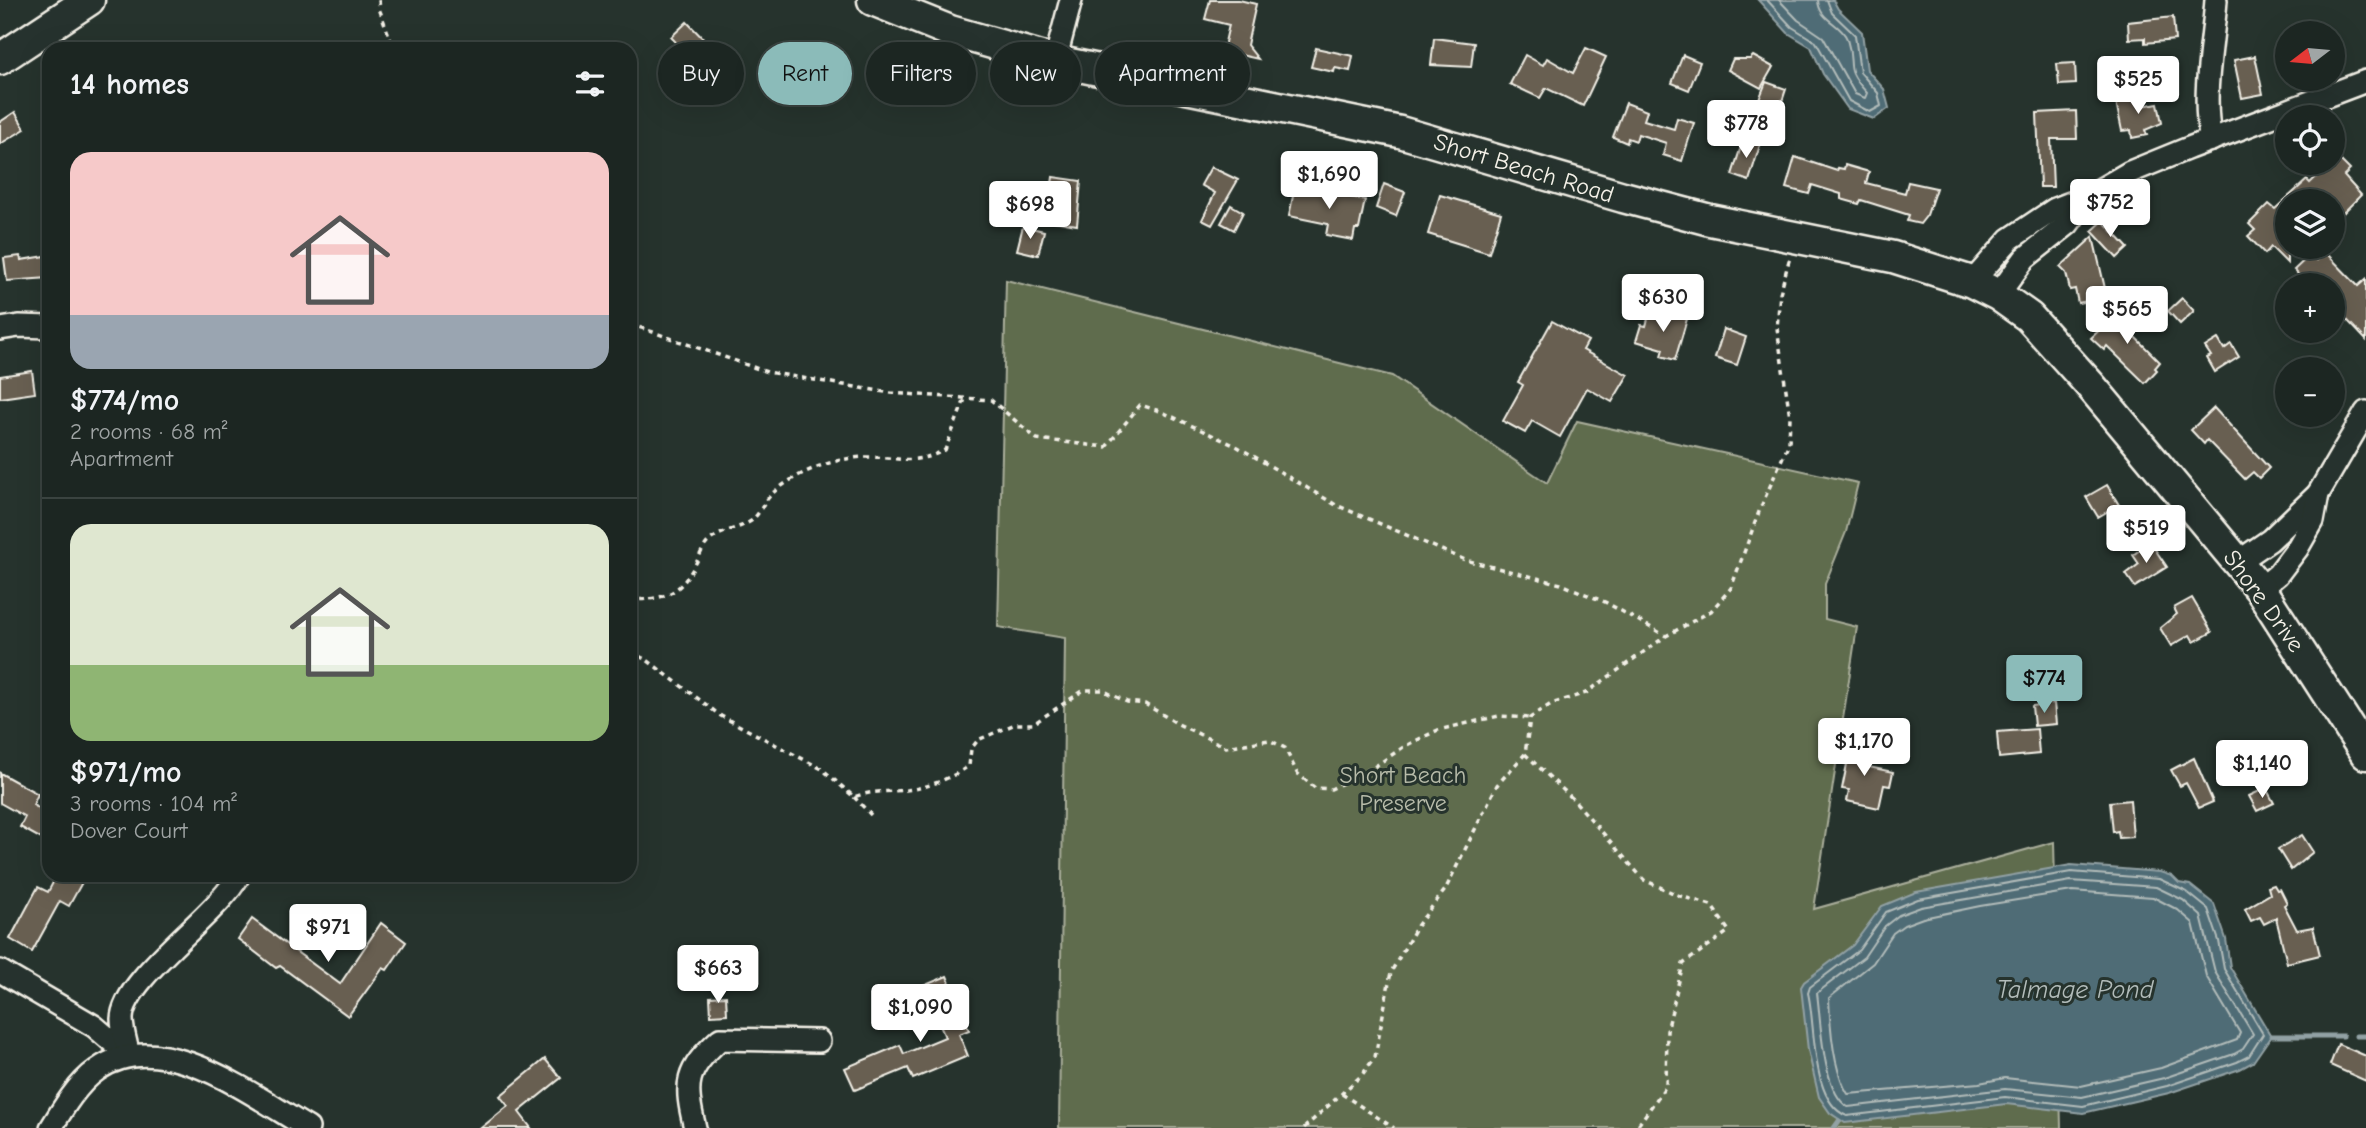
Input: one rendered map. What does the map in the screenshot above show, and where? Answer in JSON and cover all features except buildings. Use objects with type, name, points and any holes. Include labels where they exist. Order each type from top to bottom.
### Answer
[{"type":"main road","points":[[0,59],[89,0]]},
{"type":"main road","name":"Short Beach Road","points":[[873,0],[950,31],[990,42]]},
{"type":"main road","name":"Short Beach Road","points":[[1081,66],[1401,132],[1710,220],[1893,257],[1985,289]]},
{"type":"main road","name":"Shore Drive","points":[[1985,289],[2029,317],[2049,336],[2238,562],[2260,589],[2366,754]]},
{"type":"street","points":[[1060,42],[1070,0]]},
{"type":"street","points":[[2211,140],[2207,122],[2207,101],[2216,0]]},
{"type":"street","points":[[1985,289],[2068,224],[2089,196],[2130,172],[2366,80]]},
{"type":"street","points":[[0,329],[42,327]]},
{"type":"street","points":[[2238,562],[2270,540],[2318,494],[2366,412]]},
{"type":"street","points":[[2260,589],[2278,574],[2297,550],[2313,521],[2318,494]]},
{"type":"street","points":[[129,1056],[122,1019],[128,1000],[142,981],[233,882]]},
{"type":"street","points":[[0,971],[94,1026],[129,1056]]},
{"type":"street","points":[[695,1128],[687,1095],[696,1061],[720,1039],[818,1041]]},
{"type":"street","points":[[51,1128],[74,1095],[97,1070],[129,1056],[167,1057],[215,1073],[308,1128]]},
{"type":"path","points":[[379,0],[380,11],[391,42]]},
{"type":"path","points":[[854,797],[866,792],[919,788],[956,775],[969,766],[971,749],[978,740],[1015,724],[1033,724],[1084,690],[1101,690],[1126,702],[1145,704],[1178,724],[1226,747],[1269,740],[1285,748],[1297,773],[1315,788],[1331,789],[1438,730],[1499,716],[1530,718],[1551,704],[1586,693],[1666,636],[1711,611],[1731,588],[1760,509],[1789,443],[1790,417],[1777,328],[1780,293],[1795,237]]},
{"type":"path","points":[[637,326],[767,372],[891,393],[991,400],[1037,439],[1106,447],[1140,405],[1160,411],[1238,447],[1336,505],[1465,560],[1572,588],[1634,616],[1666,636]]},
{"type":"path","points":[[637,599],[664,597],[683,586],[707,543],[722,531],[751,520],[772,492],[796,477],[829,463],[867,457],[900,461],[925,460],[945,450],[965,399]]},
{"type":"path","points":[[637,655],[648,660],[720,716],[822,769],[871,815]]},
{"type":"path","points":[[1304,1128],[1342,1094],[1375,1057],[1391,972],[1417,926],[1446,890],[1497,785],[1525,754],[1530,718]]},
{"type":"path","points":[[1525,754],[1573,799],[1644,880],[1680,896],[1711,905],[1729,932],[1683,964],[1667,1031],[1666,1086],[1636,1128]]},
{"type":"path","points":[[1342,1094],[1394,1128]]},
{"type":"green space","name":"Short Beach Preserve","points":[[1006,280],[1392,376],[1547,483],[1577,421],[1858,483],[1846,532],[1825,584],[1825,619],[1857,627],[1814,909],[2054,842],[2061,1128],[1059,1128],[1065,638],[998,627]]},
{"type":"water","points":[[1758,0],[1833,0],[1838,9],[1862,32],[1867,70],[1884,89],[1889,108],[1874,119],[1848,109],[1823,74],[1811,47],[1788,33]]},
{"type":"water","name":"Talmage Pond","points":[[2071,865],[2160,872],[2172,876],[2179,883],[2190,885],[2214,904],[2226,939],[2230,967],[2271,1036],[2253,1062],[2169,1093],[2083,1113],[2006,1104],[1845,1123],[1830,1113],[1819,1097],[1808,1050],[1801,987],[1804,982],[1853,945],[1882,906],[1916,892]]},
{"type":"waterway","points":[[2271,1036],[2343,1036]]},
{"type":"waterway","points":[[2356,1036],[2366,1036]]},
{"type":"waterway","points":[[1834,1128],[1839,1121]]}]
